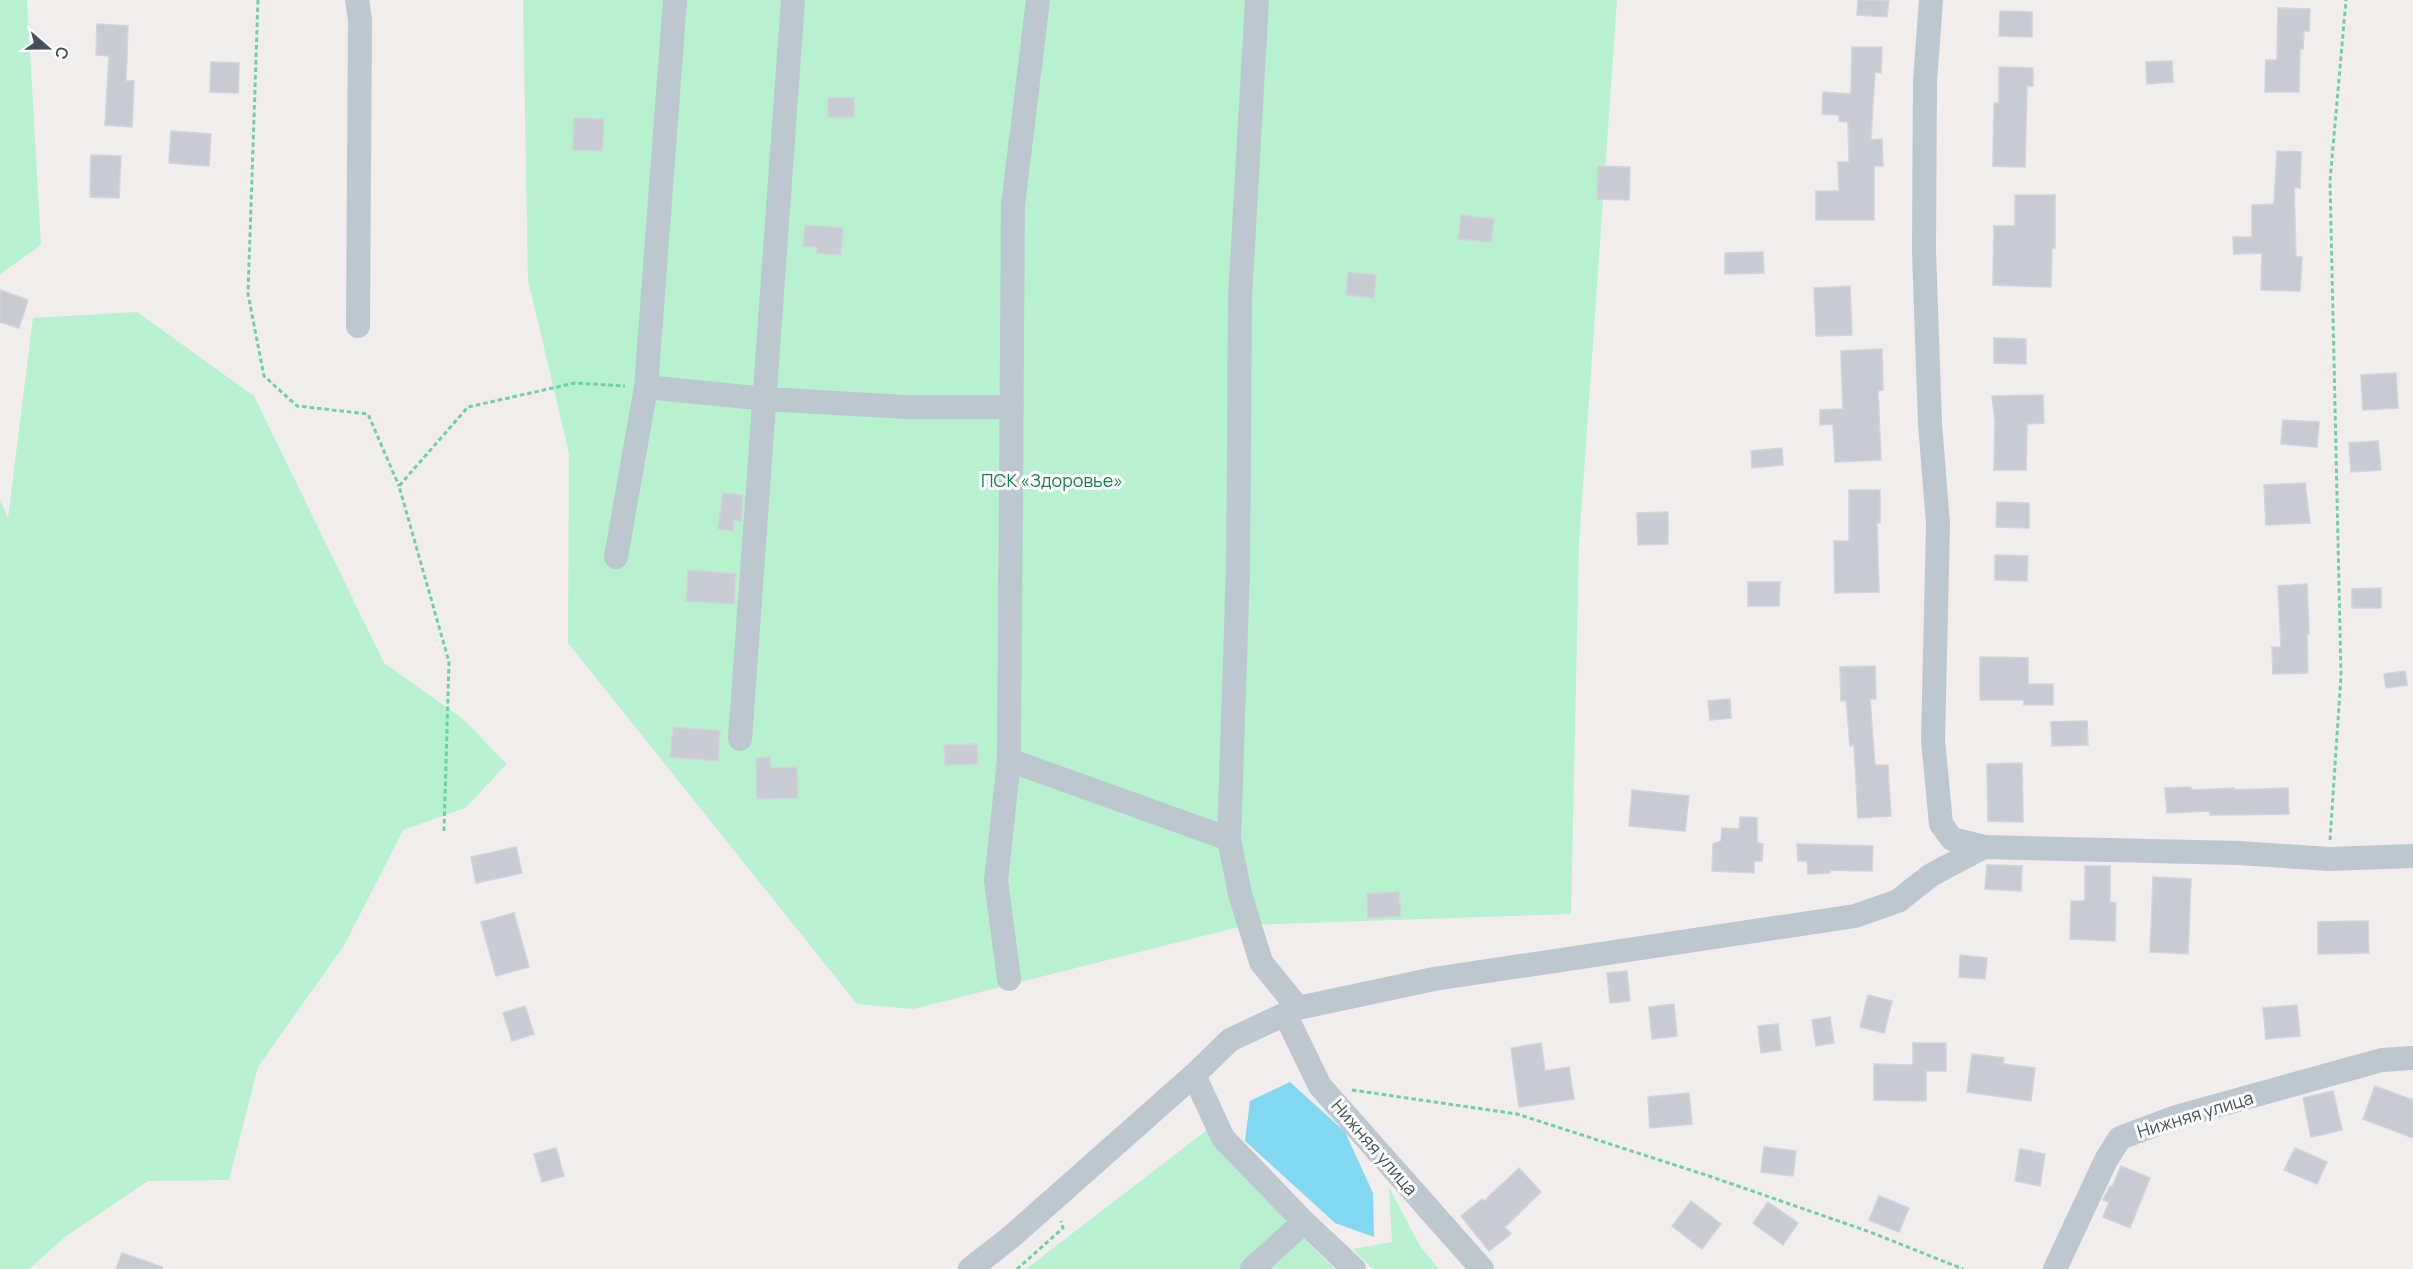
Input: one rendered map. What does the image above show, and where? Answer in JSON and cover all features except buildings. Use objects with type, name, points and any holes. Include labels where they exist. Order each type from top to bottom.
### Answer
[{"type":"street","points":[[357,0],[360,19],[358,326]]},
{"type":"street","points":[[616,557],[646,387],[675,0]]},
{"type":"street","points":[[740,739],[793,0]]},
{"type":"street","points":[[1009,978],[996,881],[1009,760],[1014,205],[1038,0]]},
{"type":"street","name":"Нижняя улица","points":[[1257,0],[1240,298],[1238,569],[1229,839],[1240,894],[1261,962],[1292,1011],[1320,1086],[1482,1269]]},
{"type":"street","points":[[1931,0],[1925,81],[1924,251],[1930,424],[1938,523],[1933,740],[1941,824],[1952,839],[1984,847],[2239,853],[2329,859],[2413,856]]},
{"type":"street","points":[[646,387],[766,399],[906,407],[1012,407]]},
{"type":"street","points":[[1009,760],[1229,839]]},
{"type":"street","points":[[969,1269],[1011,1237],[1194,1075],[1230,1040],[1292,1011],[1434,979],[1855,916],[1898,901],[1931,875],[1984,847]]},
{"type":"street","name":"Нижняя улица","points":[[2055,1269],[2106,1160],[2120,1138],[2176,1117],[2382,1060],[2413,1058]]},
{"type":"street","points":[[1194,1075],[1223,1138],[1304,1222],[1354,1269]]},
{"type":"street","points":[[1252,1269],[1304,1222]]},
{"type":"path","points":[[258,0],[248,294],[264,376],[297,406],[368,414],[399,486],[449,662],[444,831]]},
{"type":"path","points":[[2329,859],[2341,676],[2330,181],[2346,0]]},
{"type":"path","points":[[399,486],[468,407],[575,383],[646,387]]},
{"type":"path","points":[[1320,1086],[1517,1114],[1723,1181],[1870,1232],[1964,1269]]},
{"type":"path","points":[[1017,1269],[1063,1228],[1053,1199]]},
{"type":"green space","points":[[0,0],[27,0],[41,245],[0,274]]},
{"type":"green space","name":"ПСК «Здоровье»","points":[[523,0],[1617,0],[1579,543],[1571,914],[1247,925],[913,1009],[857,1004],[568,643],[569,453],[528,280]]},
{"type":"green space","points":[[137,312],[254,396],[384,663],[462,718],[507,764],[465,808],[403,830],[345,944],[258,1067],[229,1180],[148,1181],[65,1237],[29,1269],[0,1269],[0,500],[8,518],[33,318]]},
{"type":"green space","points":[[1207,1130],[1290,1226],[1335,1269],[1026,1269]]},
{"type":"green space","points":[[1389,1187],[1420,1246],[1439,1269],[1373,1269],[1353,1249],[1392,1242]]},
{"type":"water","points":[[1290,1082],[1345,1132],[1373,1193],[1374,1237],[1335,1223],[1245,1141],[1250,1101]]}]
